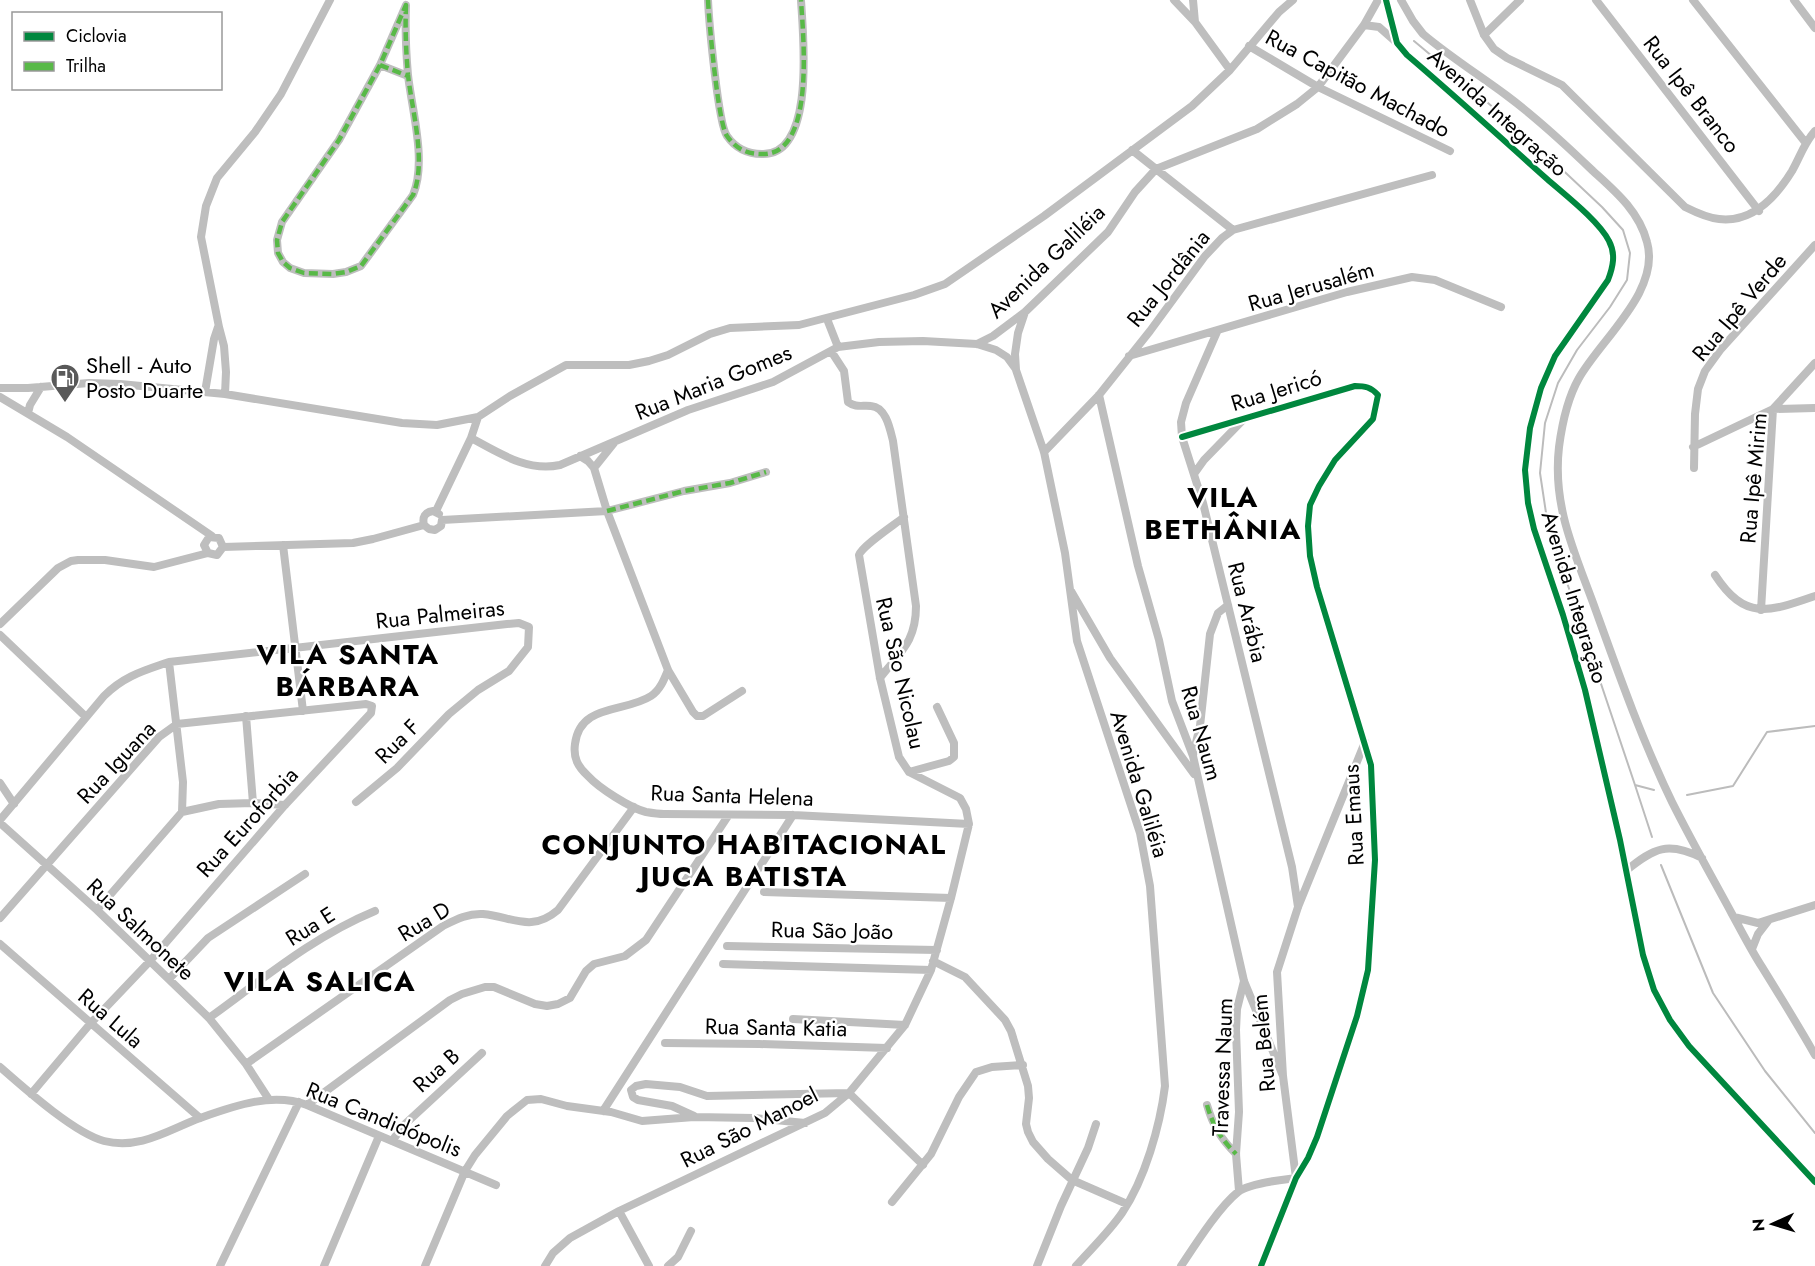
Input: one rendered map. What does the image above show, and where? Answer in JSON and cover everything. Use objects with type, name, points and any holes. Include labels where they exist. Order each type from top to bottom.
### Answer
[{"type":"street","points":[[225,394],[226,359],[201,237],[206,206],[217,178],[255,132],[281,94],[330,0]]},
{"type":"street","points":[[708,0],[720,104],[726,135],[740,150],[769,155],[786,145],[794,134],[800,108],[803,81],[801,0]]},
{"type":"street","points":[[1174,0],[1195,22],[1230,70]]},
{"type":"street","points":[[1193,0],[1195,22]]},
{"type":"street","points":[[0,388],[89,383],[120,384],[225,394],[402,423],[437,425],[478,417],[510,396],[566,365],[649,362],[710,334],[730,328],[799,325],[827,320],[914,295],[945,284],[1044,216],[1192,106],[1230,70],[1249,46],[1293,0]]},
{"type":"street","name":"Avenida Galiléia","points":[[977,344],[993,336],[1026,312],[1108,232],[1135,192],[1156,169],[1257,129],[1297,104],[1318,87],[1364,25],[1378,0]]},
{"type":"street","name":"Avenida Integração","points":[[1386,0],[1397,43],[1407,55],[1599,228],[1608,240],[1613,254],[1613,267],[1608,280],[1555,356],[1541,388],[1530,428],[1525,470],[1528,503],[1534,529],[1580,671],[1600,748],[1648,973],[1677,1031],[1815,1182]]},
{"type":"street","name":"Avenida Integração","points":[[1401,0],[1423,34],[1533,116],[1624,200],[1636,214],[1648,243],[1647,273],[1639,293],[1612,334],[1589,362],[1569,399],[1560,441],[1557,478],[1562,519],[1656,768],[1752,950],[1815,1055]]},
{"type":"street","points":[[1470,0],[1484,35],[1494,49],[1507,58],[1562,85],[1684,207],[1703,215],[1720,220],[1759,211],[1778,191],[1792,170],[1805,142],[1815,131]]},
{"type":"street","points":[[1484,35],[1520,0]]},
{"type":"street","name":"Rua Ipê Branco","points":[[1596,0],[1759,211]]},
{"type":"street","points":[[1693,0],[1805,142]]},
{"type":"street","points":[[1794,0],[1815,28]]},
{"type":"street","points":[[407,3],[405,33],[419,160],[419,183],[413,195],[361,266],[333,274],[304,273],[290,268],[278,253],[277,240],[282,222],[339,140],[380,65],[407,3]]},
{"type":"street","points":[[1364,25],[1379,27],[1397,43]]},
{"type":"street","name":"Rua Capitão Machado","points":[[1249,46],[1318,87],[1450,151]]},
{"type":"street","points":[[380,65],[408,76]]},
{"type":"street","points":[[1132,150],[1233,230]]},
{"type":"street","name":"Rua Jordânia","points":[[1044,452],[1099,395],[1205,256],[1233,230],[1432,175]]},
{"type":"street","name":"Rua Ipê Verde","points":[[1694,468],[1698,389],[1705,371],[1721,349],[1815,244]]},
{"type":"street","name":"Rua Jerusalém","points":[[1129,356],[1347,292],[1412,278],[1423,277],[1435,280],[1501,307]]},
{"type":"street","points":[[1016,370],[1015,354],[1018,333],[1026,312]]},
{"type":"street","points":[[827,320],[844,371],[848,402],[856,407],[876,407],[886,418],[893,441],[916,606],[916,623],[910,639],[880,678]]},
{"type":"street","points":[[205,392],[214,339],[219,327]]},
{"type":"street","name":"Rua Arábia","points":[[1217,332],[1186,403],[1181,422],[1182,437],[1194,474],[1228,605],[1292,867],[1298,907]]},
{"type":"street","name":"Rua Maria Gomes","points":[[471,438],[520,463],[547,468],[560,465],[688,410],[773,382],[835,349],[879,342],[923,341],[977,344]]},
{"type":"street","points":[[977,344],[996,350],[1007,357],[1016,370]]},
{"type":"street","name":"Rua Ipê Mirim","points":[[1761,610],[1773,409],[1815,363]]},
{"type":"street","name":"Avenida Galiléia","points":[[1016,370],[1044,452],[1065,553],[1077,641],[1140,833],[1150,886],[1166,1086],[1154,1142],[1140,1178],[1122,1213],[1076,1266]]},
{"type":"street","name":"Rua Jericó","points":[[1182,437],[1355,386],[1366,386],[1378,395]]},
{"type":"street","points":[[28,413],[41,387]]},
{"type":"street","name":"Rua Naum","points":[[1099,395],[1172,701],[1193,756],[1244,981],[1283,1076]]},
{"type":"street","name":"Rua Emaus","points":[[1261,1266],[1296,1178],[1308,1158],[1336,1083],[1357,1016],[1368,970],[1375,836],[1371,765],[1317,587],[1310,556],[1308,526],[1310,505],[1319,486],[1335,460],[1373,419],[1378,395]]},
{"type":"street","points":[[0,397],[221,540],[223,547]]},
{"type":"street","points":[[1694,447],[1773,409],[1815,408]]},
{"type":"street","points":[[436,511],[471,438],[478,417]]},
{"type":"street","name":"Rua Jericó","points":[[1194,474],[1203,460],[1245,419]]},
{"type":"street","points":[[594,468],[617,440]]},
{"type":"street","points":[[580,456],[594,468],[607,511],[669,670],[693,712],[697,716],[703,716],[742,691]]},
{"type":"street","points":[[442,520],[607,511],[684,491],[730,483],[766,472]]},
{"type":"street","points":[[436,511],[441,515],[441,526],[435,530],[424,525],[425,515],[430,512],[436,511]]},
{"type":"street","name":"Rua São Nicolau","points":[[904,517],[876,540],[863,547],[859,555],[880,678],[899,758],[909,772],[960,798],[966,809],[969,824]]},
{"type":"street","points":[[223,547],[353,543],[424,525]]},
{"type":"street","points":[[208,553],[204,545],[207,538],[212,536]]},
{"type":"street","points":[[283,545],[303,711]]},
{"type":"street","points":[[0,624],[58,568],[71,561],[105,560],[154,567],[208,553],[217,555],[223,547]]},
{"type":"street","points":[[1715,575],[1726,592],[1743,606],[1761,610],[1815,596]]},
{"type":"street","points":[[1069,588],[1110,658],[1197,778]]},
{"type":"street","points":[[1193,756],[1200,726],[1210,634],[1218,613],[1228,605]]},
{"type":"street","name":"Rua Palmeiras","points":[[0,822],[86,717],[115,685],[128,676],[169,662],[507,624],[519,623],[529,627]]},
{"type":"street","name":"Rua F","points":[[356,802],[398,768],[449,714],[478,690],[509,671],[528,647],[529,627]]},
{"type":"street","points":[[0,634],[86,717]]},
{"type":"street","points":[[169,662],[183,782],[182,812]]},
{"type":"street","name":"Rua Santa Helena","points":[[669,670],[658,690],[649,697],[633,704],[607,709],[593,716],[577,732],[574,757],[579,767],[591,779],[634,807],[646,812],[664,814],[793,815],[969,824]]},
{"type":"street","name":"Rua Iguana","points":[[0,918],[159,737],[177,724],[366,704],[373,708]]},
{"type":"street","points":[[909,772],[949,761],[954,757],[954,743],[937,707]]},
{"type":"street","name":"Rua Euroforbia","points":[[31,1094],[90,1024],[150,961],[285,805],[373,708]]},
{"type":"street","points":[[246,716],[253,802]]},
{"type":"street","name":"Rua Belém","points":[[1296,1178],[1283,1076],[1277,972],[1298,907],[1365,742]]},
{"type":"street","points":[[0,783],[14,804]]},
{"type":"street","points":[[97,910],[182,812],[219,804],[253,802],[285,805]]},
{"type":"street","name":"Rua D","points":[[246,1064],[433,933],[460,918],[482,914],[523,923],[548,918],[558,910],[634,807]]},
{"type":"street","points":[[603,1111],[793,815]]},
{"type":"street","points":[[220,1266],[303,1103],[450,1000],[462,994],[485,987],[494,987],[535,1004],[558,1004],[570,998],[586,971],[594,964],[625,956],[646,940],[728,816]]},
{"type":"street","name":"Rua Salmonete","points":[[0,822],[46,867],[97,910],[209,1018],[246,1064],[268,1098]]},
{"type":"street","name":"Rua São Manoel","points":[[545,1266],[553,1253],[570,1238],[619,1211],[825,1113],[849,1092],[905,1025],[932,966],[969,824]]},
{"type":"street","points":[[1627,870],[1651,852],[1672,847],[1686,850],[1702,858]]},
{"type":"street","points":[[169,979],[208,938],[305,874]]},
{"type":"street","points":[[764,892],[951,898]]},
{"type":"street","points":[[1734,917],[1758,923],[1815,905]]},
{"type":"street","name":"Rua E","points":[[209,1018],[315,942],[349,922],[375,911]]},
{"type":"street","points":[[1752,950],[1758,934],[1769,921]]},
{"type":"street","name":"Rua Lula","points":[[0,944],[200,1118]]},
{"type":"street","name":"Rua São João","points":[[727,946],[937,950]]},
{"type":"street","name":"Rua São João","points":[[723,964],[932,966]]},
{"type":"street","points":[[932,966],[965,977],[1005,1020],[1011,1030],[1023,1065],[1029,1098],[1026,1124],[1034,1142],[1048,1159],[1072,1180],[1127,1204]]},
{"type":"street","name":"Travessa Naum","points":[[1239,1191],[1236,1154],[1239,1112],[1236,1030],[1244,981]]},
{"type":"street","name":"Rua Santa Katia","points":[[793,1019],[905,1025]]},
{"type":"street","name":"Rua Santa Katia","points":[[665,1043],[887,1048]]},
{"type":"street","name":"Rua B","points":[[392,1141],[404,1125],[482,1053]]},
{"type":"street","points":[[892,1202],[923,1165],[959,1097],[976,1072],[992,1067],[1023,1065]]},
{"type":"street","name":"Rua Candidópolis","points":[[0,1067],[31,1094],[83,1131],[103,1141],[141,1142],[164,1135],[200,1118],[268,1098],[303,1103],[496,1185]]},
{"type":"street","points":[[694,1116],[672,1106],[638,1100],[632,1095],[632,1088],[646,1084],[669,1085],[707,1096],[849,1092],[923,1165]]},
{"type":"street","points":[[424,1266],[465,1171],[507,1116],[527,1100],[541,1099],[642,1121],[694,1116],[805,1123]]},
{"type":"street","name":"Travessa Naum","points":[[1208,1105],[1213,1125],[1223,1142],[1236,1154]]},
{"type":"street","points":[[1038,1266],[1096,1124]]},
{"type":"street","points":[[324,1266],[379,1136]]},
{"type":"street","points":[[1181,1266],[1214,1220],[1239,1191],[1270,1182],[1296,1178]]},
{"type":"street","points":[[619,1211],[649,1266]]},
{"type":"street","points":[[668,1266],[678,1257],[691,1231]]},
{"type":"waterway","points":[[1414,41],[1519,129],[1602,207],[1623,230],[1630,253],[1627,280],[1610,307],[1577,350],[1558,383],[1545,423],[1540,473],[1548,526],[1635,785],[1654,790]]},
{"type":"waterway","points":[[1687,795],[1733,786],[1767,732],[1815,726]]},
{"type":"waterway","points":[[1635,785],[1652,837]]},
{"type":"waterway","points":[[1661,865],[1713,993],[1765,1071],[1815,1133]]},
{"type":"marked path","points":[[708,0],[714,71],[724,128],[730,141],[738,147],[747,152],[762,154],[779,149],[791,136],[799,115],[804,65],[801,0]]},
{"type":"marked path","points":[[406,5],[408,75],[419,152],[417,182],[413,195],[361,266],[333,274],[304,273],[290,268],[278,253],[277,240],[282,222],[339,140],[380,65],[406,5]]},
{"type":"marked path","points":[[380,65],[408,76]]},
{"type":"marked path","points":[[607,511],[684,491],[730,483],[766,472]]},
{"type":"marked path","points":[[1207,1105],[1218,1132],[1236,1154]]},
{"type":"cycle path","points":[[1386,0],[1397,43],[1407,55],[1581,208],[1604,233],[1611,246],[1613,260],[1608,280],[1555,356],[1541,388],[1530,428],[1525,470],[1528,503],[1534,529],[1585,690],[1620,840],[1643,955],[1654,990],[1670,1020],[1689,1046],[1815,1182]]},
{"type":"cycle path","points":[[1182,437],[1355,386],[1368,388],[1378,395],[1373,419],[1335,460],[1319,486],[1310,505],[1308,526],[1310,556],[1317,587],[1371,765],[1375,860],[1368,970],[1357,1016],[1317,1137],[1296,1178],[1261,1266]]},
{"type":"place","name":"Shell - Auto Posto Duarte","points":[[65,404]]},
{"type":"district","name":"VILA BETHÂNIA","points":[[1223,513]]},
{"type":"district","name":"VILA SANTA BÁRBARA","points":[[348,670]]},
{"type":"district","name":"CONJUNTO HABITACIONAL JUCA BATISTA","points":[[744,860]]},
{"type":"district","name":"VILA SALICA","points":[[320,981]]}]
